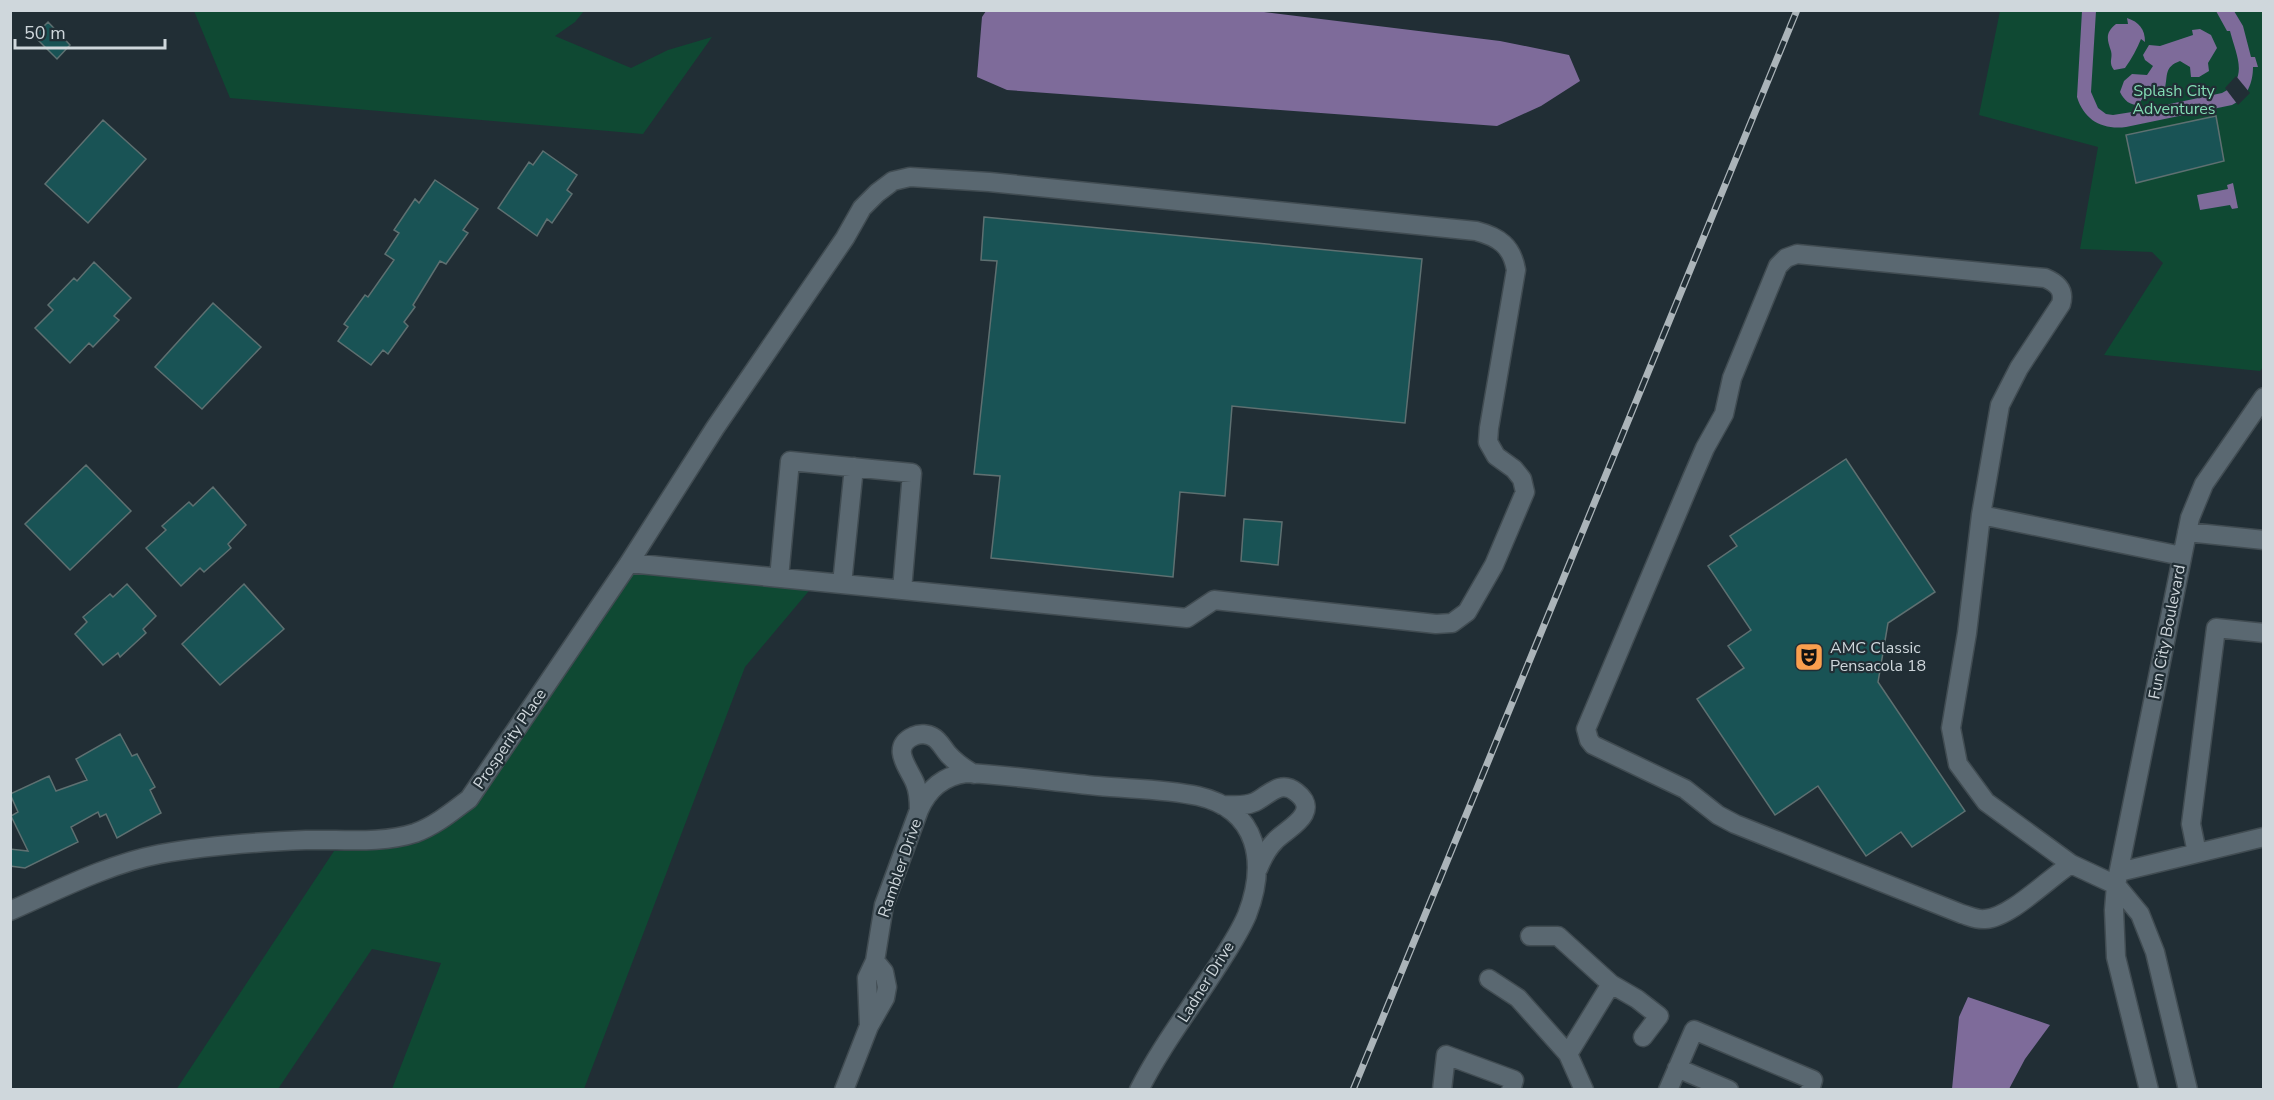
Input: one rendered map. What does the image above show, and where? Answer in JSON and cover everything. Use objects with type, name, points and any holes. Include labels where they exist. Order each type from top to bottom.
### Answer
[{"type":"street","name":"Prosperity Place","points":[[10,911],[57,889],[121,865],[158,855],[210,847],[385,838],[416,832],[443,818],[469,799],[628,563],[715,428],[845,237],[862,208],[877,193],[893,182],[910,177],[989,182],[1476,231],[1491,235],[1508,247],[1515,260],[1516,270],[1488,442],[1496,456],[1522,478],[1525,492],[1494,566],[1467,612],[1452,623],[1436,624],[1214,600],[1187,618],[902,590]]},
{"type":"street","points":[[2072,864],[2006,912],[1983,920],[1962,914],[1735,824],[1718,815],[1685,789],[1606,753],[1593,746],[1588,740],[1586,729],[1592,714],[1696,468],[1724,414],[1732,378],[1760,305],[1778,266],[1786,258],[1797,254],[2045,278],[2061,289],[2063,296],[2061,304],[2019,368],[2000,405],[1981,515],[1967,633],[1951,728],[1958,764],[1986,802],[2072,864],[2117,879],[2197,853],[2264,837]]},
{"type":"street","name":"Fun City Boulevard","points":[[2149,1089],[2116,957],[2114,910],[2117,879],[2190,518],[2204,484],[2264,397]]},
{"type":"street","points":[[628,563],[779,578],[902,590],[912,473],[790,461],[779,578]]},
{"type":"street","points":[[842,584],[854,467]]},
{"type":"street","points":[[1981,515],[2182,556]]},
{"type":"street","points":[[2187,532],[2264,540]]},
{"type":"street","points":[[2197,853],[2191,824],[2216,628],[2264,633]]},
{"type":"street","name":"Rambler Drive","points":[[919,810],[915,784],[902,760],[902,751],[906,742],[914,736],[922,734],[932,736],[952,758],[974,774]]},
{"type":"street","name":"Ladner Drive","points":[[974,774],[1186,794],[1222,805],[1242,806],[1255,802],[1275,788],[1285,787],[1295,790],[1302,798],[1303,817],[1298,824],[1276,840],[1264,854],[1258,869]]},
{"type":"street","name":"Rambler Drive","points":[[844,1089],[869,1026],[867,978],[875,961],[884,905],[919,810],[926,796],[937,784],[951,776],[974,774]]},
{"type":"street","name":"Ladner Drive","points":[[1139,1089],[1246,917],[1255,892],[1258,869],[1256,850],[1250,832],[1240,818],[1222,805]]},
{"type":"street","points":[[2117,879],[2139,914],[2155,952],[2188,1089]]},
{"type":"street","points":[[1530,936],[1558,936],[1611,984],[1637,999],[1659,1016],[1643,1038]]},
{"type":"street","points":[[1489,980],[1518,998],[1568,1054],[1584,1089]]},
{"type":"street","points":[[1568,1054],[1611,984]]},
{"type":"street","points":[[1668,1089],[1694,1030],[1813,1080],[1810,1089]]},
{"type":"street","points":[[1442,1089],[1446,1055],[1514,1080],[1511,1089]]},
{"type":"street","points":[[1677,1068],[1729,1089]]},
{"type":"green space","points":[[194,11],[584,11],[575,22],[555,36],[631,68],[668,50],[712,37],[643,134],[230,98]]},
{"type":"green space","name":"Splash City Adventures","points":[[2000,11],[2263,11],[2264,366],[2260,371],[2104,355],[2163,263],[2152,252],[2080,249],[2098,147],[1979,115]]},
{"type":"green space","points":[[638,567],[818,580],[745,667],[584,1089],[392,1089],[441,963],[372,949],[278,1089],[176,1090],[334,851],[384,849],[414,844],[438,833],[475,807]]},
{"type":"shaded area","points":[[986,11],[1256,11],[1500,41],[1569,55],[1580,81],[1541,106],[1497,126],[1007,90],[977,77],[982,17]]},
{"type":"shaded area","points":[[2082,11],[2096,11],[2091,92],[2098,108],[2106,114],[2132,112],[2222,93],[2231,87],[2236,81],[2239,66],[2230,31],[2227,31],[2216,11],[2234,11],[2243,26],[2251,57],[2255,57],[2258,67],[2253,67],[2252,79],[2245,94],[2232,105],[2126,127],[2102,125],[2084,112],[2077,97]]},
{"type":"shaded area","points":[[2127,18],[2140,27],[2144,33],[2145,42],[2141,39],[2125,68],[2114,70],[2111,63],[2109,33],[2116,24],[2128,24]]},
{"type":"shaded area","points":[[2200,29],[2211,35],[2217,48],[2208,63],[2209,71],[2199,77],[2191,77],[2190,67],[2180,61],[2169,69],[2165,88],[2158,95],[2142,99],[2140,102],[2142,105],[2129,103],[2124,98],[2120,92],[2124,81],[2132,74],[2147,75],[2153,66],[2145,60],[2143,55],[2149,45],[2160,46],[2193,35],[2192,30]]},
{"type":"shaded area","points":[[2233,183],[2238,208],[2232,209],[2230,205],[2200,210],[2197,195],[2228,189],[2227,185]]},
{"type":"shaded area","points":[[1968,997],[2050,1025],[2025,1059],[2009,1089],[1952,1089],[1959,1017]]},
{"type":"pier","points":[[2236,76],[2250,93],[2238,105],[2225,88]]},
{"type":"building","points":[[48,22],[70,45],[57,59],[34,36]]},
{"type":"building","points":[[2216,116],[2224,161],[2136,183],[2126,135]]},
{"type":"building","points":[[103,120],[146,159],[88,223],[45,184]]},
{"type":"building","points":[[543,151],[577,175],[567,190],[572,194],[552,223],[547,219],[537,236],[498,208],[529,162],[533,165]]},
{"type":"building","points":[[435,180],[478,209],[463,230],[468,233],[446,264],[440,261],[413,305],[415,307],[404,322],[408,326],[388,354],[383,350],[371,365],[338,341],[348,327],[344,324],[365,295],[368,297],[394,260],[385,254],[399,233],[394,230],[415,199],[419,203]]},
{"type":"building","points":[[984,217],[1422,259],[1405,423],[1232,406],[1225,496],[1180,492],[1173,577],[991,558],[1000,476],[974,474],[997,261],[981,260]]},
{"type":"building","points":[[94,262],[131,298],[114,316],[119,320],[93,347],[89,343],[70,363],[35,328],[53,310],[48,305],[74,278],[77,281]]},
{"type":"building","points":[[213,303],[261,347],[202,409],[155,367]]},
{"type":"building","name":"AMC Classic Pensacola 18","points":[[1846,459],[1935,592],[1888,623],[1878,682],[1965,811],[1912,847],[1901,832],[1866,856],[1818,786],[1775,815],[1697,699],[1744,668],[1728,646],[1751,630],[1708,566],[1737,546],[1730,536]]},
{"type":"building","points":[[86,465],[131,511],[70,570],[25,524]]},
{"type":"building","points":[[213,487],[246,525],[228,544],[231,548],[204,572],[200,568],[181,586],[146,548],[166,530],[162,526],[189,502],[193,506]]},
{"type":"building","points":[[1244,519],[1282,522],[1278,565],[1241,561]]},
{"type":"building","points":[[127,584],[156,616],[143,629],[146,633],[120,657],[118,653],[103,665],[75,634],[87,622],[83,617],[110,594],[113,597]]},
{"type":"building","points":[[244,584],[284,629],[220,685],[182,644]]},
{"type":"building","points":[[120,734],[132,756],[137,754],[155,787],[150,790],[161,813],[117,838],[106,814],[100,817],[98,812],[71,827],[78,842],[25,868],[10,866],[10,849],[28,851],[11,816],[18,812],[10,794],[49,776],[56,791],[87,780],[76,759]]},
{"type":"railway","points":[[1353,1090],[1797,10]]},
{"type":"place","name":"AMC Classic Pensacola 18","points":[[1809,657]]}]
